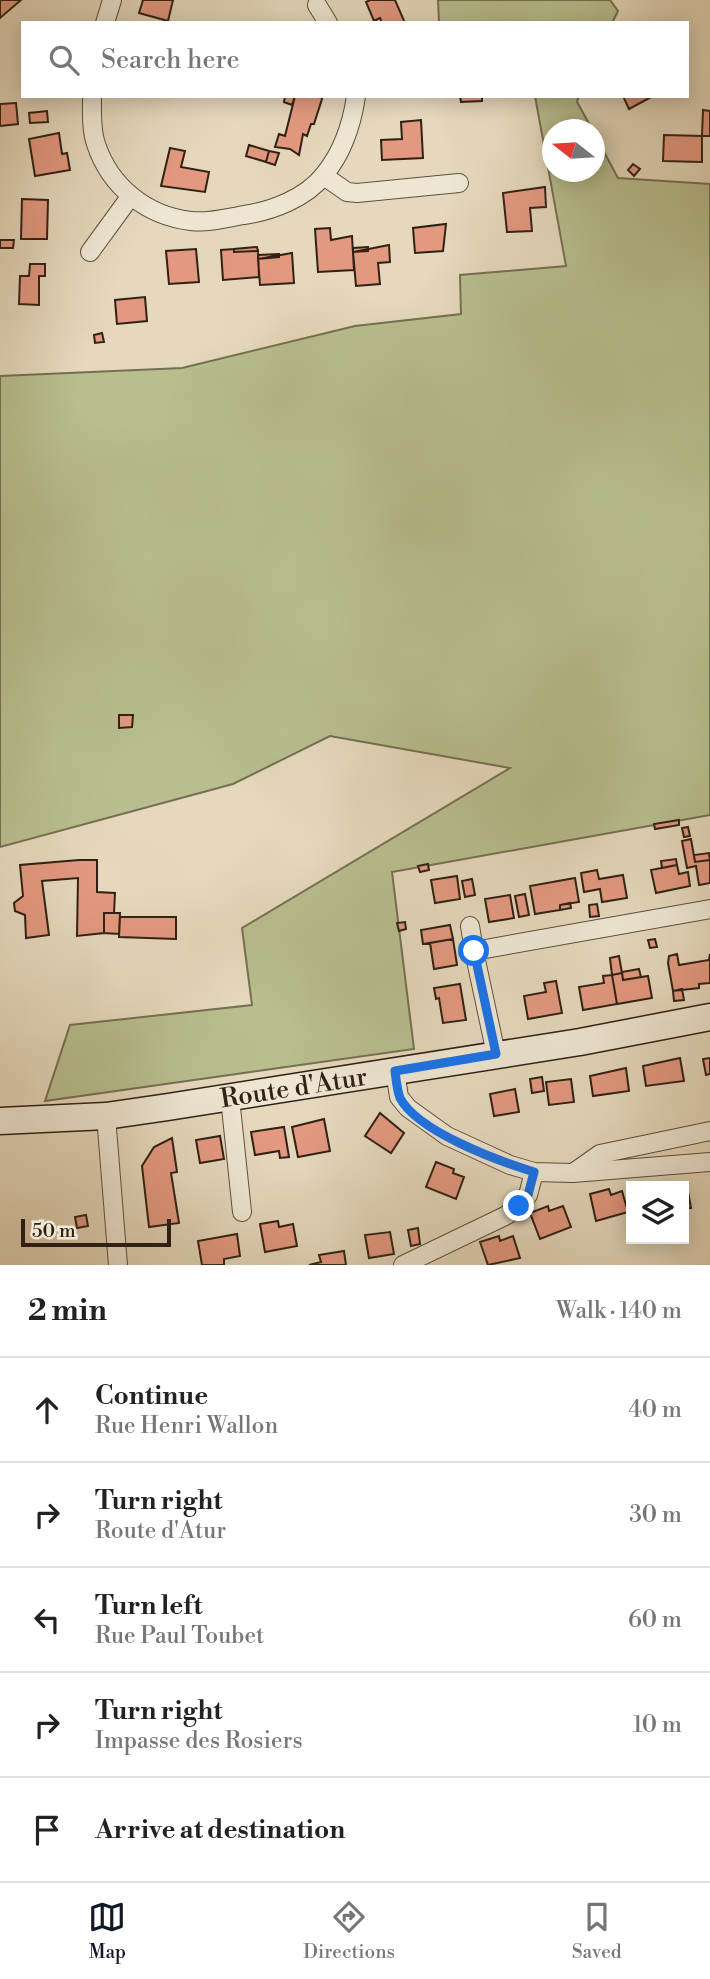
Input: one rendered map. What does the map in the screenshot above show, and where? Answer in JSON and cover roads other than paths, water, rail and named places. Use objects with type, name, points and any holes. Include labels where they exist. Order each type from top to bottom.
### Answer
[{"type":"main road","name":"Route d'Atur","points":[[0,1121],[106,1116],[230,1098],[710,1017]]},
{"type":"street","points":[[106,21],[112,0]]},
{"type":"street","points":[[317,5],[327,21]]},
{"type":"street","points":[[92,98],[96,144],[130,197],[167,216],[191,221],[212,221],[274,208],[310,189],[324,176],[347,135],[356,98]]},
{"type":"street","points":[[324,176],[347,192],[357,193],[459,183]]},
{"type":"street","points":[[90,252],[130,197]]},
{"type":"street","points":[[474,951],[710,909]]},
{"type":"street","points":[[470,926],[496,1054]]},
{"type":"street","points":[[395,1071],[400,1097],[426,1122],[479,1153],[534,1172],[573,1173],[710,1162]]},
{"type":"street","points":[[230,1098],[242,1212]]},
{"type":"street","points":[[106,1116],[118,1265]]},
{"type":"street","points":[[573,1173],[600,1154],[710,1131]]},
{"type":"street","points":[[404,1265],[507,1215],[528,1195],[534,1172]]}]
